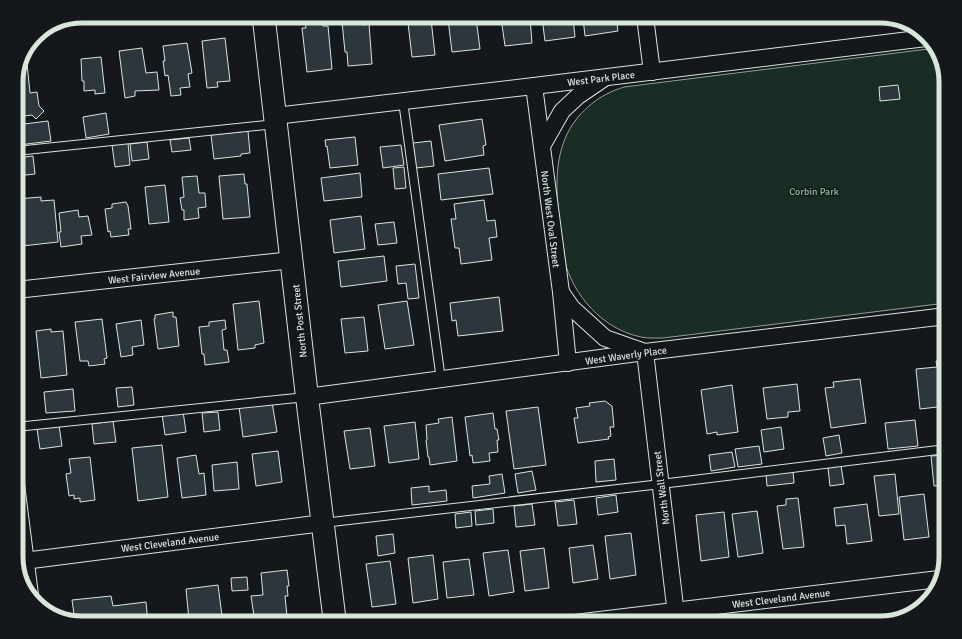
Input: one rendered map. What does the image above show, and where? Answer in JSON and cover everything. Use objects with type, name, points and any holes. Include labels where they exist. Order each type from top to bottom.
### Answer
[{"type":"street","name":"North Post Street","points":[[264,23],[307,397],[334,616]]},
{"type":"street","points":[[647,23],[652,72]]},
{"type":"street","name":"West Park Place","points":[[276,120],[403,101],[920,39]]},
{"type":"street","points":[[542,146],[562,111],[578,96],[606,77]]},
{"type":"street","name":"North West Oval Street","points":[[534,86],[561,292],[568,363]]},
{"type":"street","name":"West Fairview Avenue","points":[[23,289],[292,260]]},
{"type":"street","name":"North West Oval Street","points":[[561,292],[572,308],[605,338],[645,352]]},
{"type":"street","name":"West Waverly Place","points":[[307,397],[645,352],[939,317]]},
{"type":"street","name":"North Wall Street","points":[[645,352],[676,616]]},
{"type":"street","name":"West Cleveland Avenue","points":[[23,561],[323,523]]},
{"type":"street","name":"West Cleveland Avenue","points":[[683,616],[934,580]]},
{"type":"lane","points":[[403,101],[441,380]]},
{"type":"lane","points":[[23,150],[276,120]]},
{"type":"lane","points":[[23,426],[307,397]]},
{"type":"lane","points":[[323,523],[939,450]]},
{"type":"green space","name":"Corbin Park","points":[[928,49],[937,67],[939,82],[939,304],[663,338],[648,338],[634,335],[620,330],[608,323],[596,314],[586,303],[571,279],[566,266],[558,208],[558,169],[561,151],[567,133],[578,117],[599,98],[624,87]]},
{"type":"building","points":[[305,23],[322,23],[323,26],[328,26],[332,69],[307,72],[302,28],[306,28]]},
{"type":"building","points":[[342,23],[363,23],[363,25],[369,24],[372,64],[348,66],[347,52],[345,52]]},
{"type":"building","points":[[408,23],[431,23],[435,55],[412,57]]},
{"type":"building","points":[[448,23],[477,23],[480,49],[452,52]]},
{"type":"building","points":[[502,23],[530,23],[532,43],[505,46]]},
{"type":"building","points":[[543,23],[574,23],[575,37],[545,41]]},
{"type":"building","points":[[584,23],[617,23],[618,31],[585,36]]},
{"type":"building","points":[[225,38],[230,81],[217,82],[218,87],[207,88],[202,41]]},
{"type":"building","points":[[187,43],[192,73],[188,74],[190,87],[180,88],[181,95],[171,96],[168,75],[165,76],[163,46]]},
{"type":"building","points":[[142,48],[146,73],[157,72],[159,90],[135,91],[135,96],[125,98],[119,51]]},
{"type":"building","points":[[101,57],[105,93],[95,94],[95,90],[84,91],[81,59]]},
{"type":"building","points":[[27,63],[30,93],[37,92],[39,106],[44,111],[36,119],[32,115],[23,116],[23,78]]},
{"type":"building","points":[[898,85],[900,99],[880,101],[879,87]]},
{"type":"building","points":[[106,113],[109,134],[86,138],[83,117]]},
{"type":"building","points":[[482,119],[486,145],[483,146],[484,155],[445,161],[439,125]]},
{"type":"building","points":[[48,121],[51,141],[23,144],[23,124]]},
{"type":"building","points":[[248,131],[250,153],[241,154],[241,156],[214,159],[211,135]]},
{"type":"building","points":[[355,137],[358,165],[330,168],[325,140]]},
{"type":"building","points":[[189,138],[191,150],[172,152],[170,140]]},
{"type":"building","points":[[431,141],[434,166],[416,168],[413,143]]},
{"type":"building","points":[[147,142],[149,159],[132,161],[130,144]]},
{"type":"building","points":[[128,143],[130,165],[115,167],[112,145]]},
{"type":"building","points":[[401,145],[404,165],[383,168],[380,147]]},
{"type":"building","points":[[33,156],[35,174],[23,175],[23,157]]},
{"type":"building","points":[[404,167],[406,188],[395,189],[393,168]]},
{"type":"building","points":[[489,168],[493,194],[441,200],[438,174]]},
{"type":"building","points":[[360,173],[362,197],[324,201],[321,178]]},
{"type":"building","points":[[244,174],[245,184],[247,184],[250,217],[223,219],[219,176]]},
{"type":"building","points":[[197,176],[199,193],[205,193],[206,207],[198,208],[199,218],[184,220],[184,210],[182,210],[180,198],[184,197],[182,177]]},
{"type":"building","points":[[165,185],[169,222],[149,224],[145,187]]},
{"type":"building","points":[[41,197],[41,201],[54,200],[58,242],[23,246],[23,198]]},
{"type":"building","points":[[484,200],[487,221],[495,220],[497,237],[489,238],[492,260],[461,264],[459,248],[455,248],[451,219],[456,219],[454,204]]},
{"type":"building","points":[[126,202],[128,206],[131,229],[128,229],[129,235],[111,237],[110,231],[108,232],[105,209],[112,208],[112,204]]},
{"type":"building","points":[[78,210],[79,217],[88,216],[92,235],[81,236],[82,244],[61,247],[59,213]]},
{"type":"building","points":[[361,216],[365,249],[334,253],[330,220]]},
{"type":"building","points":[[394,222],[397,243],[378,245],[375,224]]},
{"type":"building","points":[[384,256],[387,281],[341,287],[338,261]]},
{"type":"building","points":[[415,264],[419,298],[408,299],[406,283],[398,284],[396,266]]},
{"type":"building","points":[[499,297],[503,331],[458,336],[456,320],[452,321],[450,303]]},
{"type":"building","points":[[259,301],[264,343],[255,345],[255,348],[238,350],[233,304]]},
{"type":"building","points":[[407,301],[414,345],[385,349],[378,305]]},
{"type":"building","points":[[173,312],[173,317],[176,317],[179,346],[158,349],[154,319],[155,315]]},
{"type":"building","points":[[364,317],[368,351],[345,353],[341,319]]},
{"type":"building","points":[[102,319],[107,358],[104,359],[105,364],[89,366],[88,361],[80,361],[75,322]]},
{"type":"building","points":[[141,320],[144,345],[132,347],[133,355],[121,357],[116,324]]},
{"type":"building","points":[[225,320],[226,329],[222,330],[224,350],[227,350],[229,362],[205,365],[204,354],[202,354],[199,327],[209,326],[209,322]]},
{"type":"building","points":[[51,329],[51,332],[63,331],[67,375],[41,378],[36,331]]},
{"type":"building","points":[[936,361],[939,361],[939,407],[920,409],[916,369],[937,367]]},
{"type":"building","points":[[860,379],[866,423],[831,428],[825,388],[834,387],[833,382]]},
{"type":"building","points":[[797,384],[800,411],[788,412],[788,417],[767,419],[763,388]]},
{"type":"building","points":[[732,385],[738,432],[717,435],[717,432],[707,434],[701,390]]},
{"type":"building","points":[[132,387],[134,405],[118,407],[116,388]]},
{"type":"building","points":[[73,389],[75,411],[46,413],[44,392]]},
{"type":"building","points":[[605,401],[612,406],[614,427],[610,427],[611,436],[608,437],[609,439],[578,443],[574,418],[578,418],[576,408],[590,406],[589,403]]},
{"type":"building","points":[[272,402],[277,432],[243,437],[239,407]]},
{"type":"building","points":[[538,407],[546,465],[514,469],[506,411]]},
{"type":"building","points":[[183,411],[186,432],[165,435],[162,414]]},
{"type":"building","points":[[218,412],[220,430],[204,432],[202,413]]},
{"type":"building","points":[[493,413],[495,429],[497,429],[499,440],[497,440],[498,452],[489,453],[490,461],[473,463],[472,455],[470,456],[465,417]]},
{"type":"building","points":[[452,417],[457,461],[430,465],[426,440],[426,425],[439,423],[438,419]]},
{"type":"building","points":[[915,420],[918,446],[888,449],[885,423]]},
{"type":"building","points":[[113,421],[116,442],[94,444],[92,424]]},
{"type":"building","points":[[415,422],[419,459],[389,463],[384,426]]},
{"type":"building","points":[[59,425],[62,446],[40,449],[37,429]]},
{"type":"building","points":[[781,427],[784,449],[764,452],[761,430]]},
{"type":"building","points":[[370,428],[375,466],[350,469],[344,431]]},
{"type":"building","points":[[839,435],[842,453],[826,456],[823,438]]},
{"type":"building","points":[[162,445],[168,497],[138,501],[132,448]]},
{"type":"building","points":[[759,446],[762,464],[738,467],[735,449]]},
{"type":"building","points":[[278,451],[282,482],[256,486],[252,454]]},
{"type":"building","points":[[732,452],[735,467],[711,471],[709,455]]},
{"type":"building","points":[[196,455],[199,474],[204,473],[206,495],[182,498],[177,458]]},
{"type":"building","points":[[939,455],[939,486],[934,486],[931,456]]},
{"type":"building","points":[[90,457],[95,500],[80,502],[80,498],[74,499],[74,495],[69,496],[66,474],[71,473],[69,459]]},
{"type":"building","points":[[614,459],[616,480],[596,482],[595,461]]},
{"type":"building","points":[[237,462],[239,489],[214,491],[212,465]]},
{"type":"building","points":[[841,466],[844,484],[830,486],[828,468]]},
{"type":"building","points":[[532,471],[536,490],[518,493],[515,474]]},
{"type":"building","points":[[793,471],[794,483],[767,486],[766,474]]},
{"type":"building","points":[[502,474],[505,493],[473,498],[472,486],[490,484],[489,476]]},
{"type":"building","points":[[895,474],[899,514],[879,516],[874,476]]},
{"type":"building","points":[[429,486],[429,492],[446,490],[447,501],[412,505],[411,488]]},
{"type":"building","points":[[924,494],[929,537],[904,540],[899,497]]},
{"type":"building","points":[[616,495],[618,512],[598,515],[596,498]]},
{"type":"building","points":[[798,498],[804,547],[783,549],[777,506],[786,505],[786,499]]},
{"type":"building","points":[[574,500],[577,524],[558,526],[555,502]]},
{"type":"building","points":[[532,504],[535,525],[516,527],[514,506]]},
{"type":"building","points":[[867,504],[872,541],[847,544],[845,525],[836,526],[834,508]]},
{"type":"building","points":[[493,509],[494,523],[476,525],[475,511]]},
{"type":"building","points":[[757,511],[763,553],[738,557],[732,514]]},
{"type":"building","points":[[471,512],[472,526],[456,528],[455,514]]},
{"type":"building","points":[[724,512],[729,557],[701,561],[696,515]]},
{"type":"building","points":[[631,533],[636,575],[610,579],[605,536]]},
{"type":"building","points":[[393,534],[395,553],[378,556],[376,536]]},
{"type":"building","points":[[593,545],[598,579],[573,583],[569,548]]},
{"type":"building","points":[[544,548],[549,588],[525,591],[520,551]]},
{"type":"building","points":[[508,550],[514,592],[489,596],[483,553]]},
{"type":"building","points":[[433,555],[438,599],[413,603],[408,558]]},
{"type":"building","points":[[469,559],[474,595],[447,598],[443,562]]},
{"type":"building","points":[[390,561],[396,604],[372,607],[366,564]]},
{"type":"building","points":[[287,570],[289,586],[287,586],[288,596],[285,596],[287,616],[254,616],[251,596],[263,595],[261,573]]},
{"type":"building","points":[[247,577],[248,590],[232,591],[231,578]]},
{"type":"building","points":[[218,585],[222,616],[189,616],[186,589]]},
{"type":"building","points":[[111,596],[113,606],[146,602],[147,616],[74,615],[72,600]]}]
